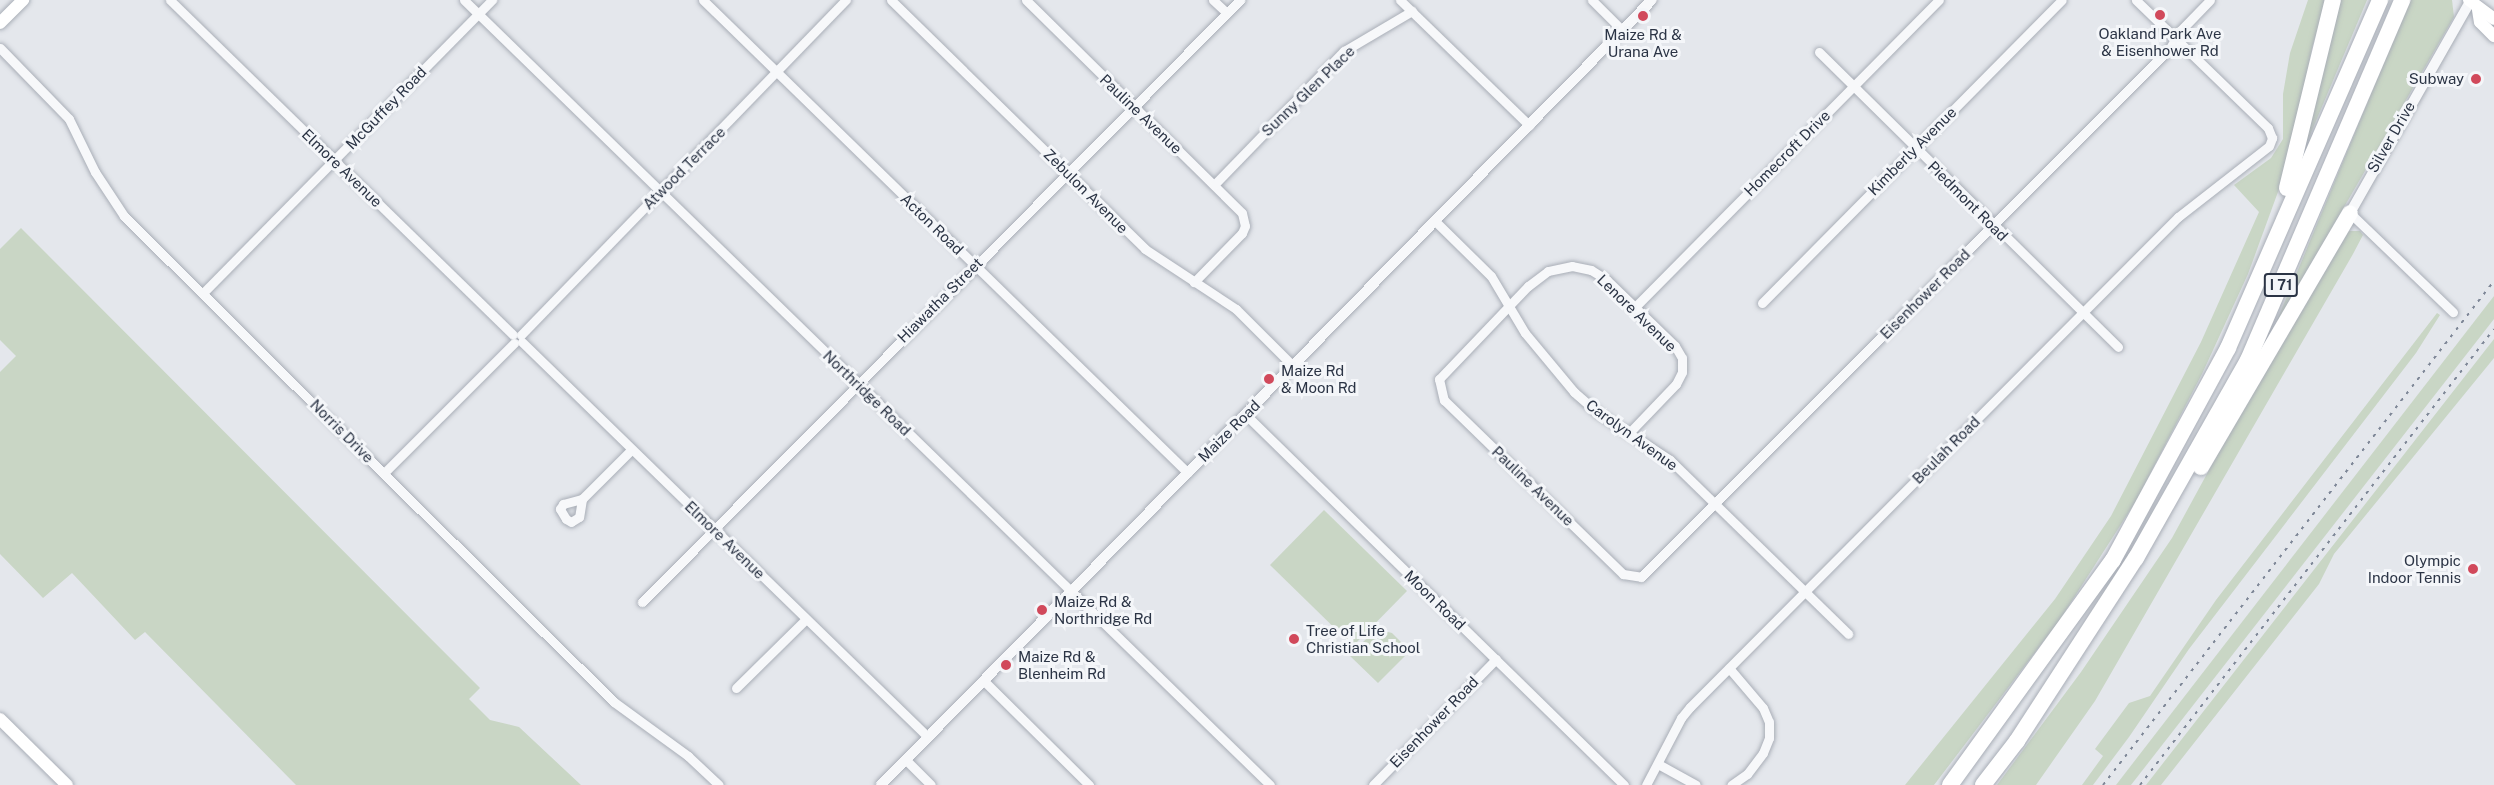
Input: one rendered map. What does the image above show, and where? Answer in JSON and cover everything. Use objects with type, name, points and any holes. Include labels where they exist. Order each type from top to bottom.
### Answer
[{"type":"highway","points":[[2265,264],[2299,146],[2333,0]]},
{"type":"highway","name":"I 71","points":[[1950,785],[2113,560],[2228,348],[2380,0]]},
{"type":"highway","name":"I 71","points":[[1983,785],[2017,741],[2136,558],[2248,360],[2402,0]]},
{"type":"highway","points":[[2136,558],[2160,532],[2216,444],[2350,213]]},
{"type":"main road","points":[[0,23],[23,0]]},
{"type":"main road","points":[[2472,2],[2494,19]]},
{"type":"main road","points":[[2472,2],[2480,22],[2494,36]]},
{"type":"main road","points":[[0,719],[67,785]]},
{"type":"street","name":"Elmore Avenue","points":[[170,0],[928,737]]},
{"type":"street","name":"Northridge Road","points":[[464,0],[1270,785]]},
{"type":"street","name":"McGuffey Road","points":[[203,293],[492,0]]},
{"type":"street","name":"Acton Road","points":[[703,0],[1188,473]]},
{"type":"street","name":"Atwood Terrace","points":[[384,473],[778,73],[846,0]]},
{"type":"street","name":"Zebulon Avenue","points":[[891,0],[1145,249],[1236,309],[1293,366]]},
{"type":"street","name":"Pauline Avenue","points":[[1026,0],[1242,213],[1245,226],[1242,233],[1194,282]]},
{"type":"street","points":[[1214,0],[1227,13]]},
{"type":"street","name":"Hiawatha Street","points":[[642,602],[1066,172],[1135,107],[1240,0]]},
{"type":"street","points":[[1400,0],[1528,125]]},
{"type":"street","points":[[1592,0],[1622,30]]},
{"type":"street","name":"Maize Road","points":[[881,785],[1652,0]]},
{"type":"street","name":"Homecroft Drive","points":[[1635,307],[1939,0]]},
{"type":"street","name":"Kimberly Avenue","points":[[1762,303],[2062,0]]},
{"type":"street","points":[[2136,0],[2175,39]]},
{"type":"street","name":"Eisenhower Road","points":[[1633,578],[1647,573],[1716,504],[1993,226],[2210,0]]},
{"type":"street","name":"Silver Drive","points":[[2350,213],[2472,2]]},
{"type":"street","name":"Sunny Glen Place","points":[[1214,185],[1344,51],[1412,11]]},
{"type":"street","name":"Beulah Road","points":[[1646,785],[1681,718],[2178,217],[2223,179],[2264,151],[2272,138],[2268,128],[2175,39]]},
{"type":"street","name":"Norris Drive","points":[[0,48],[69,119],[95,172],[124,216],[614,702],[688,756],[719,785]]},
{"type":"street","name":"Piedmont Road","points":[[1820,52],[1993,226],[2118,347]]},
{"type":"street","points":[[2350,213],[2453,312]]},
{"type":"street","name":"Carolyn Avenue","points":[[1436,221],[1491,276],[1553,370],[1598,413],[1670,460],[1848,634]]},
{"type":"street","name":"Lenore Avenue","points":[[1438,388],[1443,372],[1509,305],[1548,271],[1572,266],[1607,280],[1675,346],[1682,358],[1682,372],[1676,384],[1629,433]]},
{"type":"street","name":"Pauline Avenue","points":[[1438,388],[1444,400],[1615,566],[1633,578]]},
{"type":"street","name":"Moon Road","points":[[1246,415],[1624,785]]},
{"type":"street","points":[[582,499],[631,450]]},
{"type":"street","points":[[736,688],[806,619]]},
{"type":"street","name":"Eisenhower Road","points":[[1372,785],[1496,659]]},
{"type":"street","points":[[1730,668],[1763,708],[1769,722],[1769,738],[1763,753],[1747,774],[1731,785]]},
{"type":"street","points":[[984,681],[1089,785]]},
{"type":"street","points":[[906,760],[931,785]]},
{"type":"street","points":[[1658,764],[1696,785]]},
{"type":"green space","points":[[2308,0],[2326,0],[2312,48],[2290,159],[2248,274],[2202,374],[2136,501],[2059,621],[1934,785],[1905,785],[2055,599],[2111,516],[2201,342],[2259,212],[2234,185],[2271,158],[2283,139],[2283,94],[2290,53]]},
{"type":"green space","points":[[2337,0],[2367,0],[2305,147]]},
{"type":"green space","points":[[2410,0],[2452,0],[2454,17],[2273,330]]},
{"type":"green space","points":[[21,228],[480,688],[469,699],[490,720],[519,727],[581,785],[296,785],[145,632],[135,640],[72,573],[43,598],[0,554],[0,372],[16,356],[0,340],[0,249]]},
{"type":"green space","points":[[2349,231],[2360,231],[2363,235],[2095,701],[2036,785],[1997,785],[2081,672],[2172,538],[2251,393]]},
{"type":"green space","points":[[2494,296],[2494,319],[2131,785],[2116,785]]},
{"type":"green space","points":[[2437,313],[2440,315],[2416,353],[2189,649],[2093,785],[2082,785],[2103,756],[2095,749],[2129,703],[2150,696],[2216,600]]},
{"type":"green space","points":[[2494,339],[2494,358],[2334,554],[2319,584],[2161,785],[2146,785]]},
{"type":"green space","points":[[1324,510],[1407,591],[1353,646],[1270,565]]},
{"type":"green space","points":[[1377,629],[1392,633],[1410,651],[1378,683],[1349,655]]},
{"type":"railway","points":[[2103,785],[2494,281]]},
{"type":"railway","points":[[2140,785],[2494,329]]},
{"type":"place","name":"Oakland Park Ave & Eisenhower Rd","points":[[2160,15]]},
{"type":"place","name":"Maize Rd & Urana Ave","points":[[1643,16]]},
{"type":"place","name":"Subway","points":[[2476,79]]},
{"type":"place","name":"Maize Rd & Moon Rd","points":[[1269,379]]},
{"type":"place","name":"Olympic Indoor Tennis","points":[[2473,569]]},
{"type":"place","name":"Maize Rd & Northridge Rd","points":[[1042,610]]},
{"type":"place","name":"Tree of Life Christian School","points":[[1294,639]]},
{"type":"place","name":"Maize Rd & Blenheim Rd","points":[[1006,665]]}]
